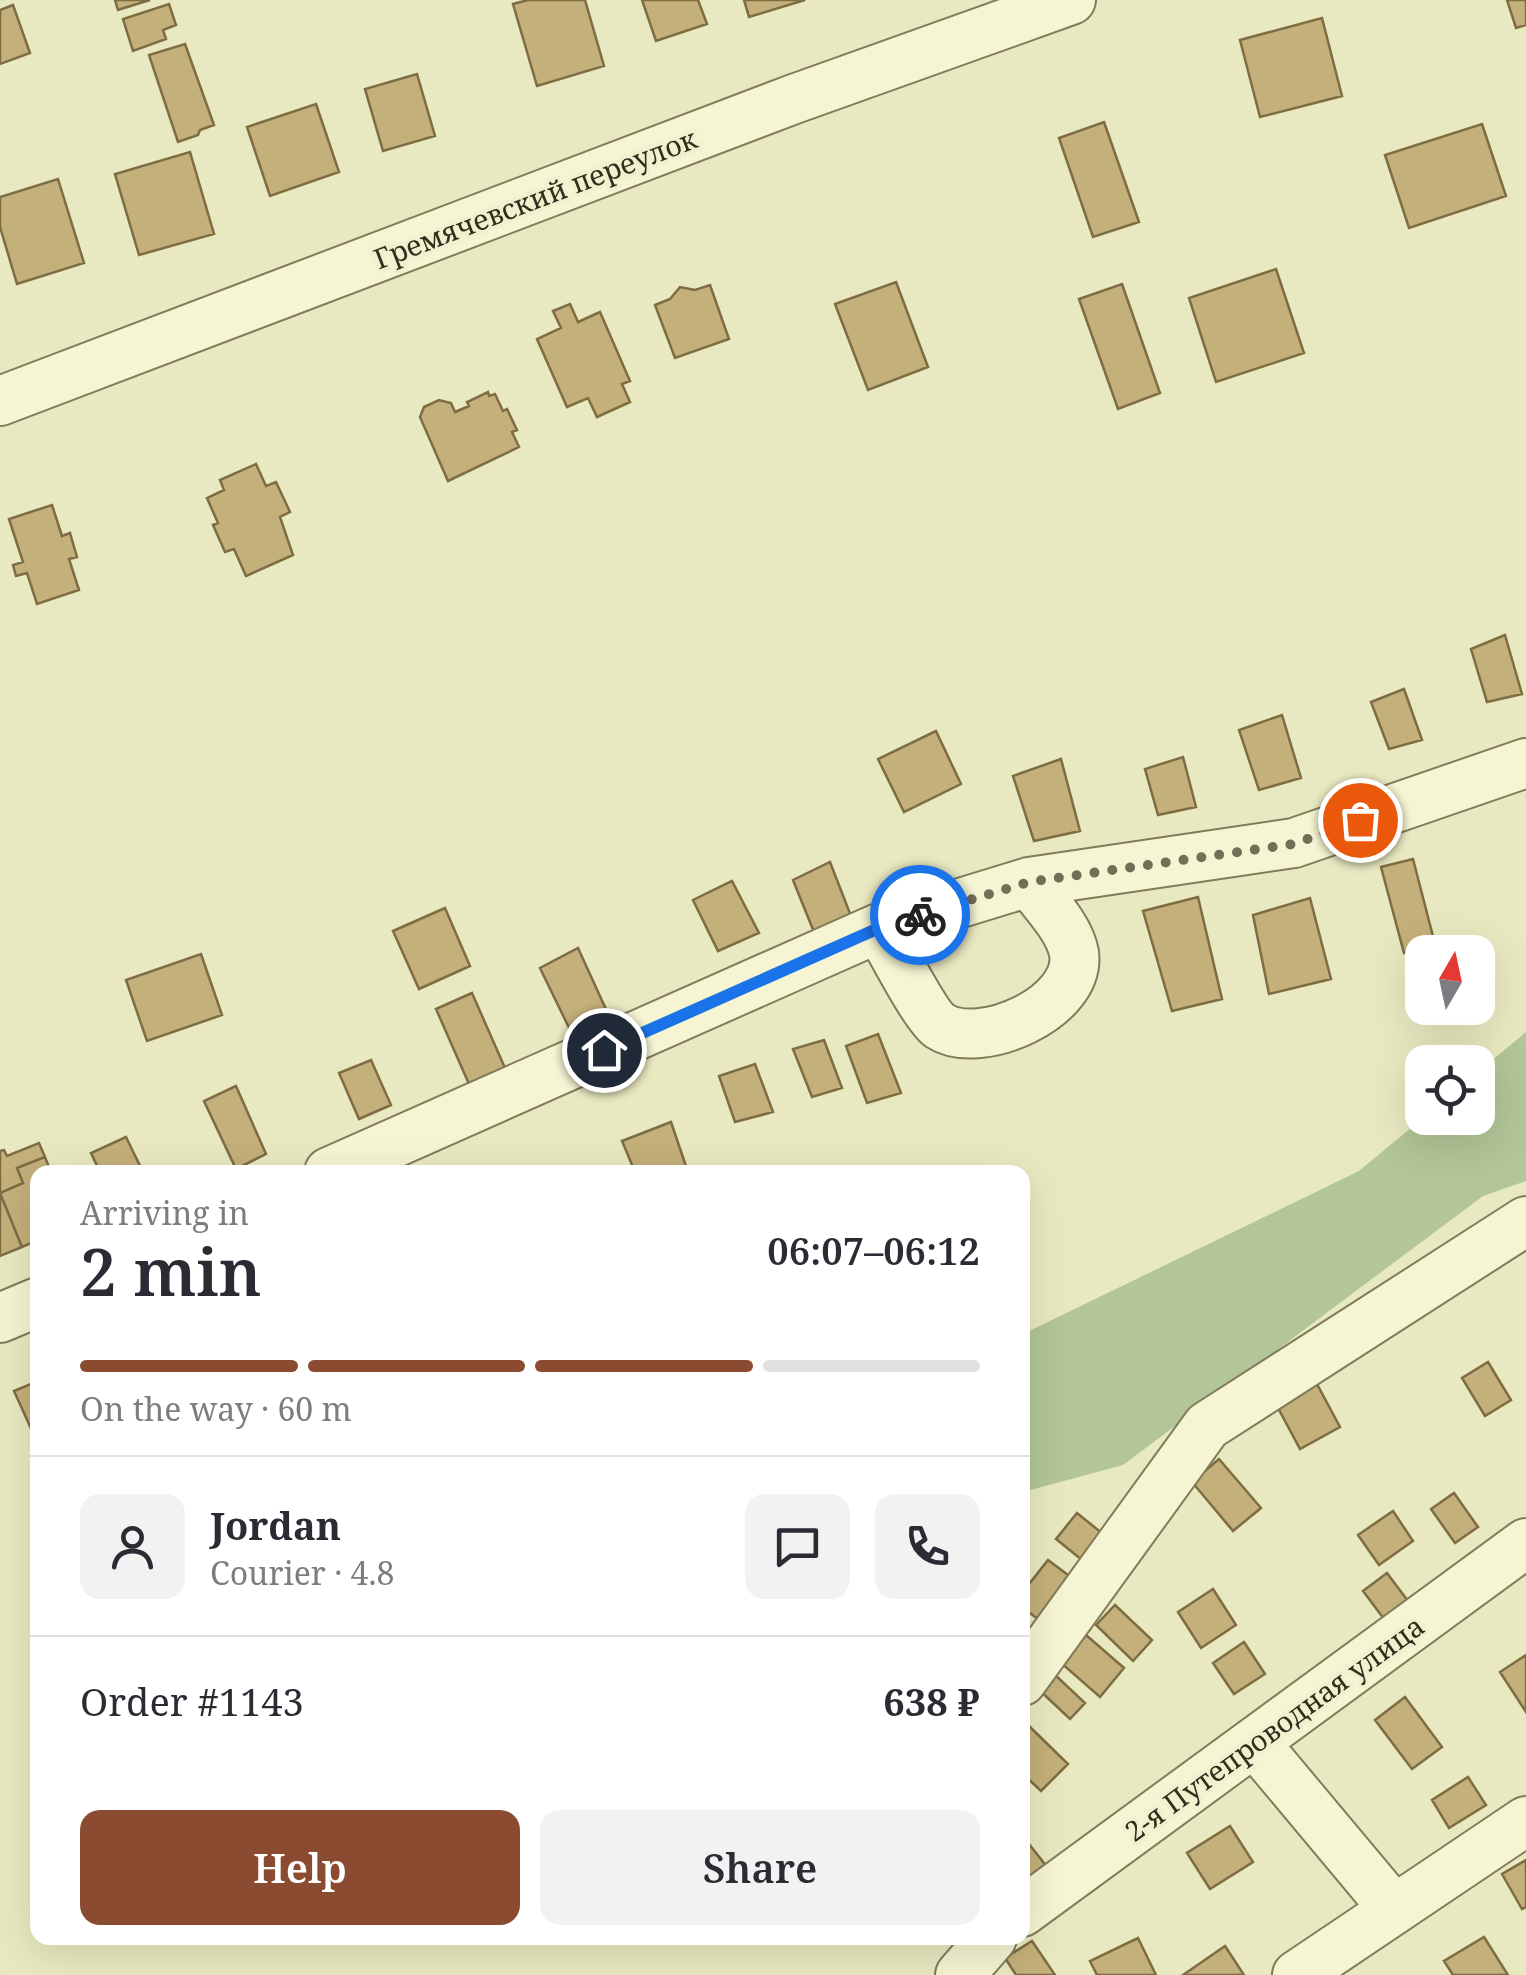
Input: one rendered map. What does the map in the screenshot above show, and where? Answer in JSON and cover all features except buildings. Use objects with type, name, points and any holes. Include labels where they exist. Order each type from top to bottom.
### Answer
[{"type":"street","name":"Гремячевский переулок","points":[[0,402],[794,99],[1071,0]]},
{"type":"street","points":[[344,1165],[879,928],[1029,882],[1294,844],[1526,763]]},
{"type":"street","points":[[879,928],[937,1025],[959,1034],[992,1032],[1048,1008],[1070,985],[1074,955],[1066,932],[1029,882]]},
{"type":"street","points":[[1030,1670],[1207,1426],[1526,1221]]},
{"type":"street","points":[[0,1318],[30,1305]]},
{"type":"street","name":"2-я Путепроводная улица","points":[[1030,1906],[1526,1543]]},
{"type":"street","points":[[1255,1743],[1393,1908]]},
{"type":"street","points":[[1297,1975],[1526,1821]]},
{"type":"street","points":[[960,1975],[986,1945]]},
{"type":"green space","points":[[1526,1032],[1526,1181],[1483,1196],[1123,1465],[1030,1490],[1030,1331],[1359,1171],[1405,1133],[1495,1135],[1495,1058]]},
{"type":"way so far","points":[[920,915],[1029,882],[1294,844],[1360,820]]},
{"type":"route","points":[[604,1050],[879,928],[920,915]]}]
